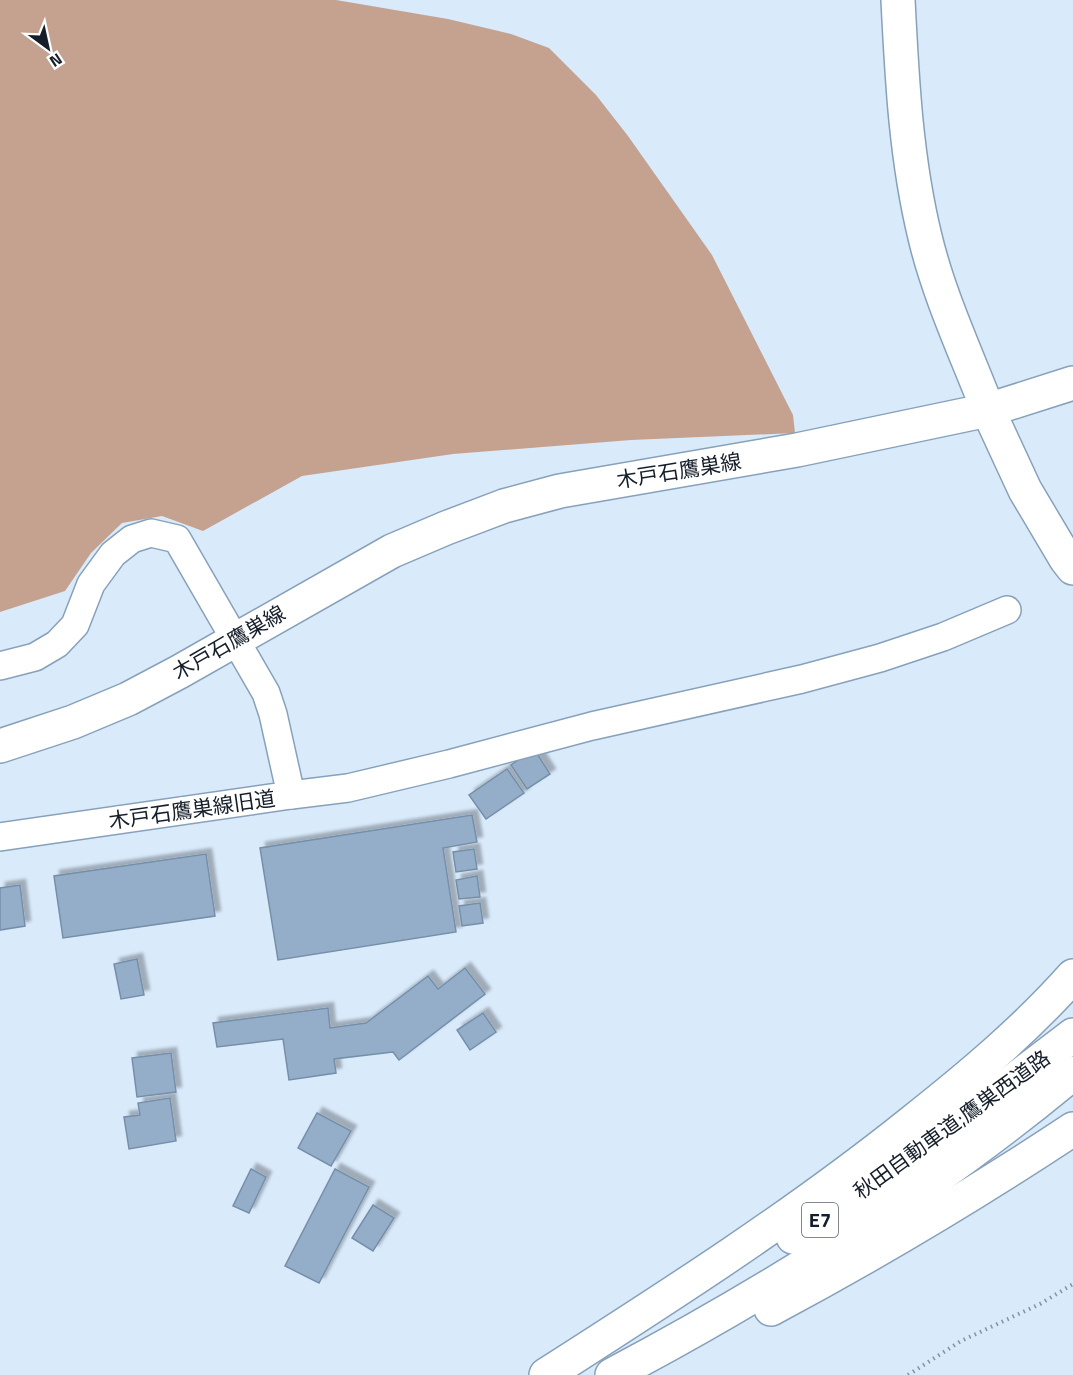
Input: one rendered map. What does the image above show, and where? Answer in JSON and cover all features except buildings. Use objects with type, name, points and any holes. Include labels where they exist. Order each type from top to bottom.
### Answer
[{"type":"main road","points":[[898,0],[906,132],[913,186],[940,289],[988,410],[1026,490],[1066,560],[1073,568]]},
{"type":"main road","name":"木戸石鷹巣線","points":[[0,746],[73,722],[128,699],[392,551],[504,506],[560,491],[797,450],[988,410],[1073,383]]},
{"type":"main road","points":[[548,1375],[760,1235],[885,1143],[1004,1046],[1073,976]]},
{"type":"main road","name":"秋田自動車道;鷹巣西道路","points":[[548,1375],[660,1318],[753,1264],[915,1156],[1073,1035]]},
{"type":"main road","name":"秋田自動車道;鷹巣西道路","points":[[612,1375],[712,1319],[844,1239],[959,1160],[1073,1073]]},
{"type":"main road","points":[[636,1375],[752,1319],[885,1246],[979,1190],[1073,1129]]},
{"type":"street","name":"木戸石鷹巣線旧道","points":[[0,666],[35,657],[57,644],[75,625],[91,584],[113,554],[132,539],[151,533],[177,539],[266,693],[291,795],[0,837]]},
{"type":"street","points":[[291,795],[348,788],[592,726],[802,679],[880,658],[943,637],[1006,610]]},
{"type":"path","points":[[908,1375],[961,1341],[1040,1304],[1073,1284]]},
{"type":"shaded area","points":[[0,0],[336,0],[448,19],[511,34],[549,48],[596,95],[628,136],[712,255],[793,415],[795,433],[631,440],[453,454],[302,476],[203,531],[162,516],[122,523],[91,553],[65,591],[0,612]]}]
